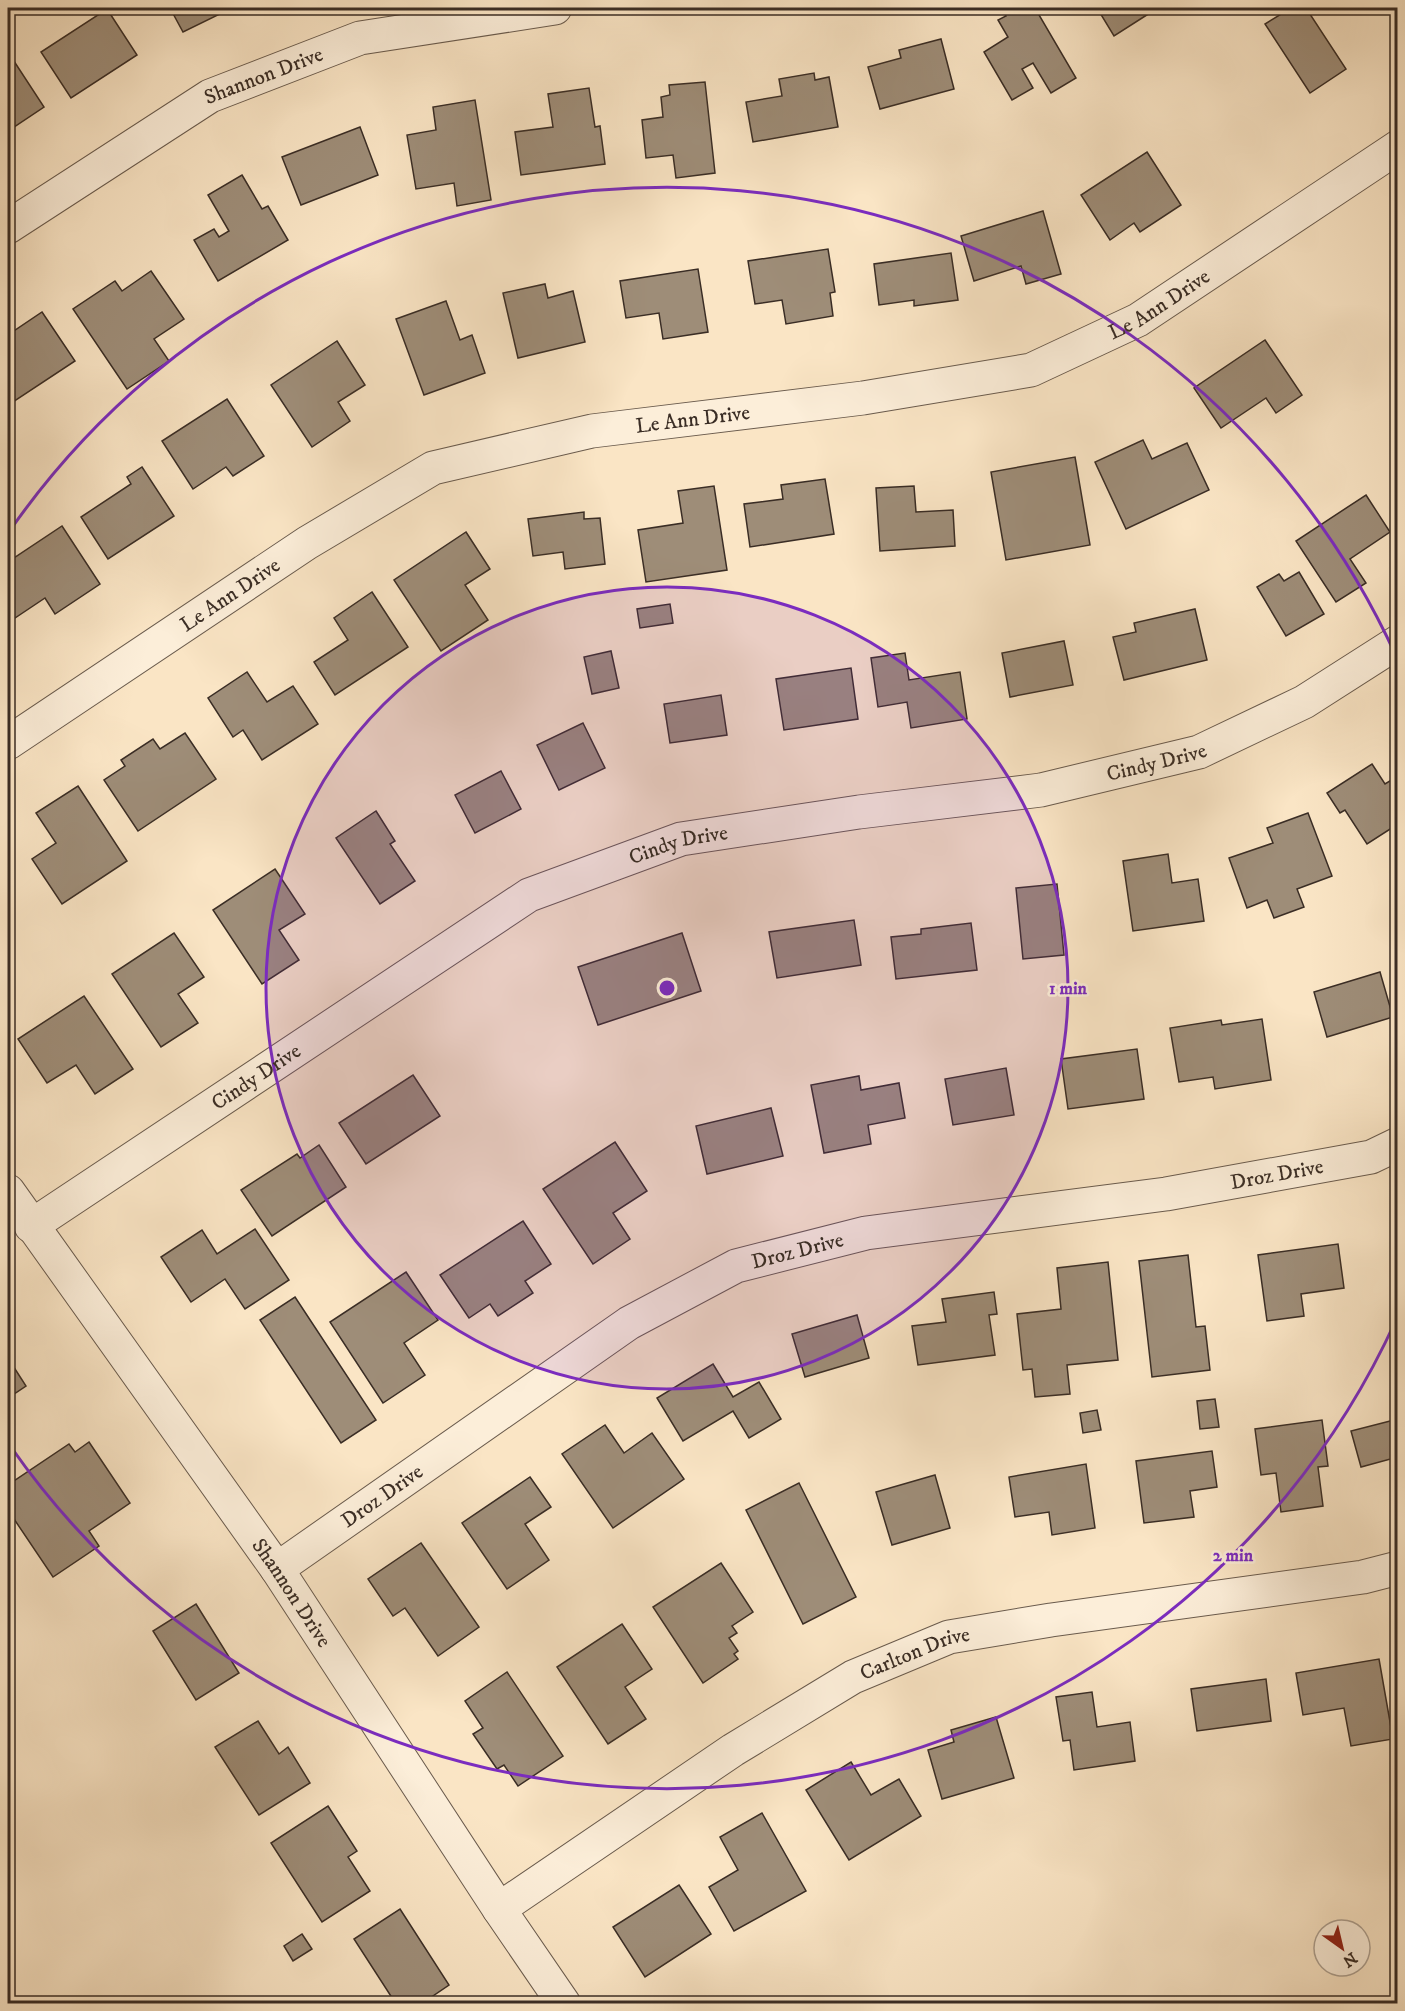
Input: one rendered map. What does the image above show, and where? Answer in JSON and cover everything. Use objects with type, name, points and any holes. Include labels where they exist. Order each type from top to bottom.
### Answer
[{"type":"street","name":"Shannon Drive","points":[[8,227],[210,96],[360,38],[555,8]]},
{"type":"street","name":"Le Ann Drive","points":[[8,743],[307,543],[433,468],[592,431],[863,398],[1031,370],[1138,320],[1398,147]]},
{"type":"street","name":"Cindy Drive","points":[[31,1226],[529,895],[681,839],[859,812],[1041,790],[1199,752],[1304,702],[1398,642]]},
{"type":"street","name":"Droz Drive","points":[[277,1569],[629,1323],[736,1266],[866,1233],[1166,1194],[1371,1157],[1398,1144]]},
{"type":"street","name":"Shannon Drive","points":[[8,1191],[277,1569],[499,1909],[564,2004]]},
{"type":"street","name":"Carlton Drive","points":[[499,1909],[733,1750],[853,1677],[949,1637],[1051,1620],[1363,1577],[1398,1568]]},
{"type":"building","points":[[170,8],[220,8],[222,13],[183,32]]},
{"type":"building","points":[[1001,8],[1035,8],[1076,78],[1051,93],[1033,63],[1022,69],[1033,88],[1012,100],[984,52],[1008,37],[998,20],[1006,16]]},
{"type":"building","points":[[1097,8],[1150,8],[1153,11],[1114,36]]},
{"type":"building","points":[[1291,8],[1306,8],[1346,69],[1310,93],[1265,24]]},
{"type":"building","points":[[107,9],[137,55],[71,98],[41,52]]},
{"type":"building","points":[[941,39],[954,89],[880,109],[868,67],[901,58],[899,50]]},
{"type":"building","points":[[8,52],[44,107],[8,131]]},
{"type":"building","points":[[814,73],[815,80],[829,77],[838,127],[753,142],[746,102],[782,96],[779,79]]},
{"type":"building","points":[[705,82],[715,173],[676,178],[673,155],[646,158],[642,120],[663,117],[661,97],[670,95],[669,85]]},
{"type":"building","points":[[589,88],[595,127],[600,126],[605,164],[521,175],[515,132],[553,127],[548,94]]},
{"type":"building","points":[[475,100],[491,200],[457,206],[454,183],[416,189],[407,135],[436,130],[433,107]]},
{"type":"building","points":[[360,127],[378,175],[301,205],[282,157]]},
{"type":"building","points":[[1147,152],[1181,205],[1140,232],[1134,223],[1110,240],[1081,195]]},
{"type":"building","points":[[242,175],[262,209],[268,206],[288,240],[218,281],[194,240],[214,229],[219,237],[229,231],[208,195]]},
{"type":"building","points":[[1043,211],[1061,274],[1026,284],[1021,266],[974,281],[961,236]]},
{"type":"building","points":[[828,249],[835,292],[830,293],[833,316],[786,324],[782,300],[755,304],[748,261]]},
{"type":"building","points":[[951,253],[958,300],[914,306],[914,300],[879,305],[874,264]]},
{"type":"building","points":[[698,269],[708,332],[663,339],[659,313],[626,318],[620,281]]},
{"type":"building","points":[[151,271],[184,319],[154,339],[169,361],[127,389],[73,309],[115,281],[122,291]]},
{"type":"building","points":[[545,284],[548,298],[573,291],[585,342],[518,358],[503,293]]},
{"type":"building","points":[[446,301],[460,340],[472,335],[485,373],[424,395],[396,319]]},
{"type":"building","points":[[42,312],[75,361],[10,404],[8,400],[8,335]]},
{"type":"building","points":[[1265,340],[1302,395],[1276,413],[1266,398],[1221,428],[1194,388]]},
{"type":"building","points":[[337,341],[365,385],[338,402],[350,421],[312,447],[271,385]]},
{"type":"building","points":[[227,399],[264,456],[233,476],[226,467],[193,489],[162,441]]},
{"type":"building","points":[[1143,440],[1152,459],[1187,443],[1209,490],[1126,529],[1095,462]]},
{"type":"building","points":[[1075,457],[1090,545],[1006,560],[991,472]]},
{"type":"building","points":[[142,467],[174,516],[108,559],[81,517],[131,484],[127,477]]},
{"type":"building","points":[[825,479],[834,534],[750,547],[744,504],[783,499],[781,485]]},
{"type":"building","points":[[714,486],[727,570],[646,582],[638,530],[683,523],[678,491]]},
{"type":"building","points":[[914,486],[916,512],[953,510],[955,546],[880,551],[876,488]]},
{"type":"building","points":[[1366,495],[1390,532],[1350,559],[1366,583],[1336,602],[1296,541]]},
{"type":"building","points":[[584,512],[584,519],[600,518],[605,564],[565,569],[563,552],[533,556],[528,519]]},
{"type":"building","points":[[62,526],[100,584],[55,614],[45,598],[15,618],[8,607],[8,562]]},
{"type":"building","points":[[466,532],[490,569],[465,585],[488,620],[441,651],[394,580]]},
{"type":"building","points":[[1299,572],[1324,614],[1286,636],[1257,587],[1279,574],[1284,581]]},
{"type":"building","points":[[372,592],[408,647],[335,695],[314,662],[348,640],[334,618]]},
{"type":"building","points":[[670,604],[673,623],[640,628],[637,609]]},
{"type":"building","points":[[1195,609],[1207,660],[1124,680],[1113,637],[1136,632],[1134,623]]},
{"type":"building","points":[[1064,641],[1073,685],[1010,697],[1002,653]]},
{"type":"building","points":[[611,651],[619,688],[592,694],[584,657]]},
{"type":"building","points":[[905,653],[909,680],[960,672],[967,719],[911,728],[907,702],[878,707],[871,658]]},
{"type":"building","points":[[851,668],[858,719],[784,730],[776,679]]},
{"type":"building","points":[[247,672],[267,702],[293,686],[318,724],[262,760],[243,730],[233,737],[208,698]]},
{"type":"building","points":[[721,695],[727,735],[670,743],[664,704]]},
{"type":"building","points":[[583,723],[605,768],[559,790],[537,745]]},
{"type":"building","points":[[185,733],[216,779],[138,831],[104,780],[125,766],[121,760],[153,739],[160,749]]},
{"type":"building","points":[[1372,764],[1385,784],[1398,776],[1398,824],[1367,844],[1345,810],[1340,813],[1327,793]]},
{"type":"building","points":[[501,771],[521,809],[475,833],[455,795]]},
{"type":"building","points":[[78,786],[127,861],[62,904],[32,859],[56,843],[36,813]]},
{"type":"building","points":[[376,811],[395,841],[390,844],[415,881],[380,904],[336,838]]},
{"type":"building","points":[[1308,813],[1332,876],[1297,889],[1304,907],[1274,918],[1267,900],[1247,908],[1229,858],[1273,843],[1267,828]]},
{"type":"building","points":[[1168,854],[1172,883],[1198,879],[1204,921],[1133,931],[1123,861]]},
{"type":"building","points":[[275,869],[305,914],[279,930],[299,960],[262,984],[213,910]]},
{"type":"building","points":[[1057,884],[1064,955],[1023,959],[1016,888]]},
{"type":"building","points":[[854,920],[861,965],[777,978],[769,932]]},
{"type":"building","points":[[971,923],[977,970],[896,979],[891,937],[921,934],[921,929]]},
{"type":"building","points":[[174,933],[204,977],[178,994],[198,1023],[161,1047],[112,974]]},
{"type":"building","points":[[682,933],[701,991],[598,1025],[578,967]]},
{"type":"building","points":[[1380,972],[1393,1017],[1327,1037],[1314,992]]},
{"type":"building","points":[[84,996],[133,1069],[95,1094],[76,1065],[47,1083],[18,1039]]},
{"type":"building","points":[[1262,1019],[1271,1080],[1215,1089],[1213,1077],[1179,1082],[1170,1028],[1221,1020],[1222,1025]]},
{"type":"building","points":[[1137,1049],[1144,1099],[1068,1109],[1061,1059]]},
{"type":"building","points":[[1006,1068],[1014,1115],[953,1125],[945,1079]]},
{"type":"building","points":[[413,1075],[440,1116],[366,1164],[339,1123]]},
{"type":"building","points":[[859,1076],[861,1090],[899,1083],[905,1118],[868,1125],[871,1144],[824,1153],[811,1085]]},
{"type":"building","points":[[771,1108],[783,1156],[707,1174],[696,1126]]},
{"type":"building","points":[[615,1142],[647,1191],[613,1213],[630,1239],[593,1264],[543,1189]]},
{"type":"building","points":[[319,1145],[346,1187],[272,1236],[241,1190],[297,1154],[300,1158]]},
{"type":"building","points":[[523,1221],[551,1264],[525,1281],[533,1293],[498,1316],[490,1304],[469,1318],[440,1275]]},
{"type":"building","points":[[255,1229],[289,1280],[245,1309],[225,1279],[191,1302],[161,1257],[202,1230],[217,1254]]},
{"type":"building","points":[[1338,1244],[1344,1288],[1301,1294],[1304,1316],[1267,1321],[1258,1255]]},
{"type":"building","points":[[1188,1255],[1196,1327],[1205,1326],[1210,1370],[1152,1377],[1139,1261]]},
{"type":"building","points":[[1108,1262],[1118,1360],[1067,1365],[1070,1394],[1035,1397],[1032,1369],[1023,1370],[1017,1314],[1061,1309],[1057,1268]]},
{"type":"building","points":[[406,1272],[438,1320],[404,1343],[425,1375],[383,1403],[330,1322]]},
{"type":"building","points":[[994,1292],[997,1314],[989,1315],[995,1355],[918,1365],[912,1326],[946,1322],[942,1299]]},
{"type":"building","points":[[295,1297],[376,1420],[341,1443],[260,1320]]},
{"type":"building","points":[[857,1315],[869,1358],[805,1377],[792,1334]]},
{"type":"building","points":[[8,1358],[26,1386],[8,1398]]},
{"type":"building","points":[[713,1364],[733,1397],[759,1382],[781,1419],[749,1438],[733,1411],[683,1441],[657,1398]]},
{"type":"building","points":[[1215,1399],[1219,1427],[1200,1429],[1197,1401]]},
{"type":"building","points":[[1097,1410],[1101,1430],[1083,1433],[1080,1413]]},
{"type":"building","points":[[1398,1419],[1398,1457],[1361,1467],[1351,1431]]},
{"type":"building","points":[[1322,1420],[1328,1466],[1318,1467],[1323,1506],[1281,1512],[1276,1473],[1261,1475],[1255,1429]]},
{"type":"building","points":[[605,1425],[624,1453],[652,1433],[684,1479],[613,1528],[562,1454]]},
{"type":"building","points":[[89,1442],[130,1503],[89,1531],[99,1546],[53,1577],[8,1510],[8,1485],[69,1444],[75,1452]]},
{"type":"building","points":[[1212,1451],[1217,1487],[1190,1491],[1194,1517],[1144,1523],[1136,1461]]},
{"type":"building","points":[[1086,1464],[1095,1528],[1052,1535],[1049,1512],[1015,1517],[1009,1477]]},
{"type":"building","points":[[935,1475],[950,1528],[892,1545],[876,1492]]},
{"type":"building","points":[[530,1477],[551,1507],[525,1524],[549,1560],[507,1589],[462,1523]]},
{"type":"building","points":[[799,1483],[856,1597],[803,1624],[746,1510]]},
{"type":"building","points":[[421,1543],[479,1627],[438,1656],[405,1608],[393,1616],[368,1579]]},
{"type":"building","points":[[721,1563],[753,1612],[732,1626],[737,1633],[729,1638],[738,1651],[734,1654],[738,1659],[703,1683],[653,1607]]},
{"type":"building","points":[[196,1604],[239,1673],[196,1700],[153,1631]]},
{"type":"building","points":[[622,1624],[652,1669],[625,1687],[646,1719],[608,1744],[557,1667]]},
{"type":"building","points":[[1379,1659],[1393,1739],[1351,1746],[1344,1708],[1303,1715],[1296,1673]]},
{"type":"building","points":[[507,1672],[563,1756],[518,1786],[504,1765],[497,1769],[473,1734],[483,1728],[465,1701]]},
{"type":"building","points":[[1266,1679],[1271,1721],[1197,1731],[1191,1689]]},
{"type":"building","points":[[1092,1692],[1097,1727],[1130,1722],[1135,1761],[1074,1770],[1070,1740],[1063,1741],[1056,1697]]},
{"type":"building","points":[[996,1717],[1014,1778],[942,1799],[928,1750],[954,1742],[951,1730]]},
{"type":"building","points":[[258,1721],[279,1754],[288,1747],[310,1783],[259,1815],[215,1747]]},
{"type":"building","points":[[851,1762],[871,1795],[899,1779],[921,1816],[849,1860],[806,1790]]},
{"type":"building","points":[[328,1806],[357,1851],[348,1857],[370,1891],[322,1922],[271,1843]]},
{"type":"building","points":[[762,1813],[806,1891],[734,1931],[709,1887],[738,1870],[720,1837]]},
{"type":"building","points":[[679,1885],[711,1934],[645,1977],[613,1927]]},
{"type":"building","points":[[400,1909],[449,1985],[421,2004],[396,2004],[354,1939]]},
{"type":"building","points":[[302,1934],[312,1949],[293,1961],[284,1946]]}]
